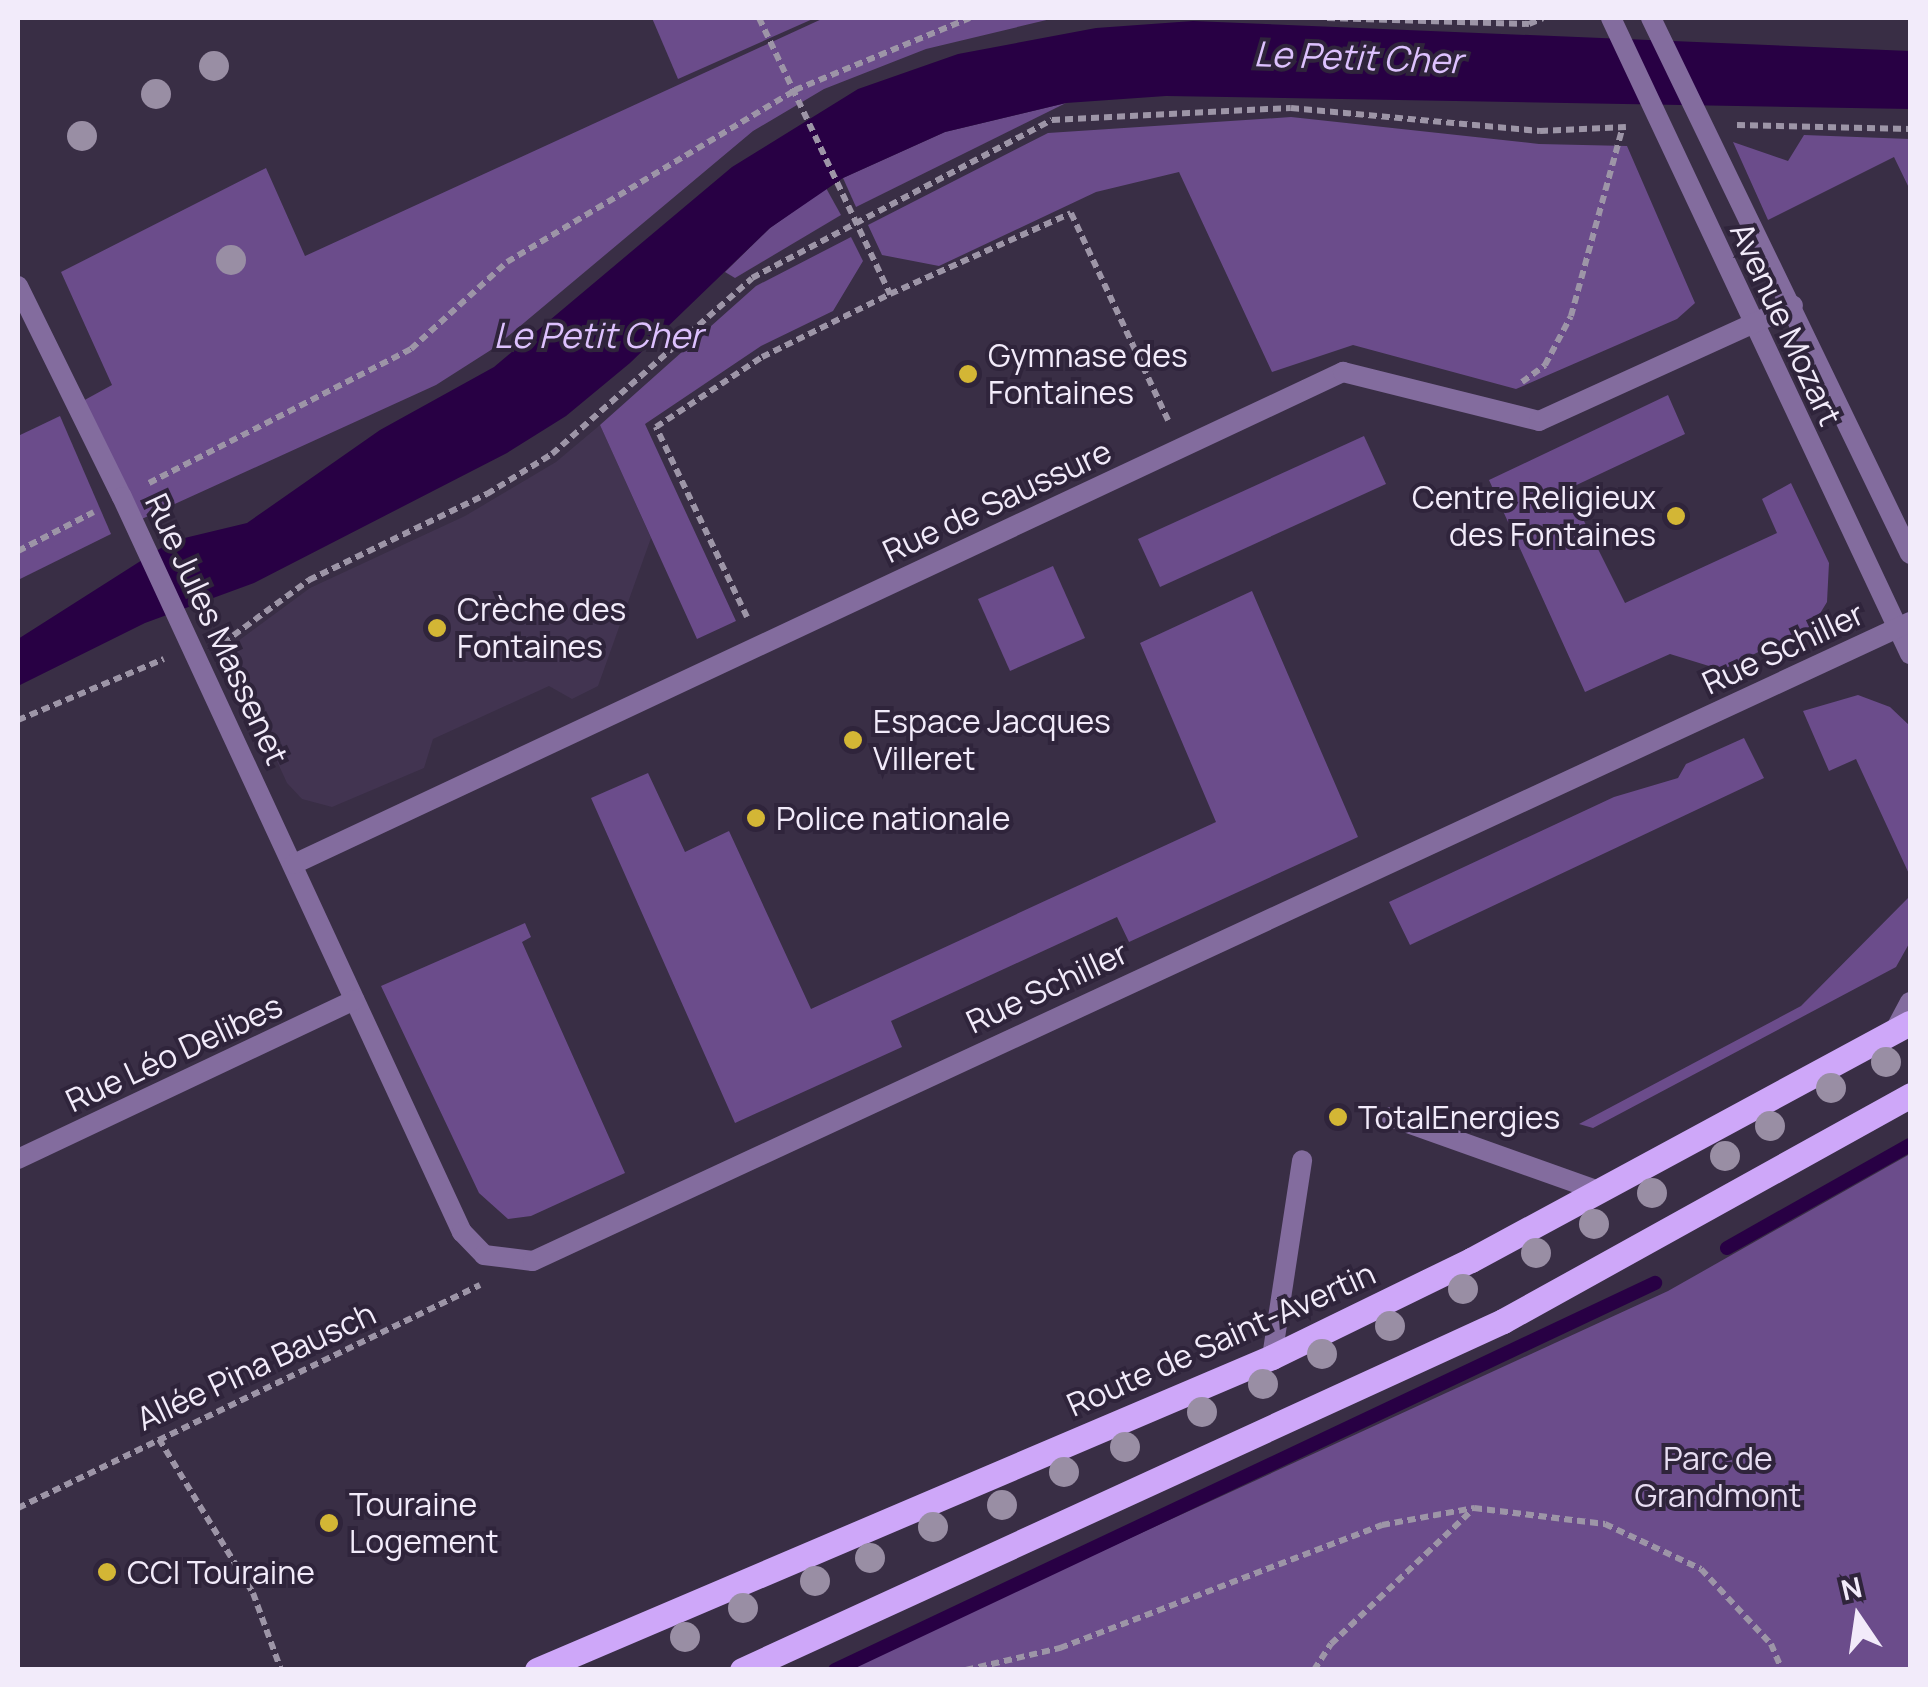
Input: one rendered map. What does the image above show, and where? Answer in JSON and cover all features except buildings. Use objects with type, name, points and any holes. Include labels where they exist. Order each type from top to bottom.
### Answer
[{"type":"main road","name":"Route de Saint-Avertin","points":[[537,1670],[1272,1357],[1599,1191],[1902,1027]]},
{"type":"main road","points":[[742,1670],[1503,1321],[1910,1095]]},
{"type":"street","name":"Avenue Mozart","points":[[1612,18],[1750,320],[1902,625],[1910,654]]},
{"type":"street","name":"Avenue Mozart","points":[[1652,19],[1910,554]]},
{"type":"street","name":"Rue Jules Massenet","points":[[18,286],[122,497],[354,1000]]},
{"type":"street","name":"Rue de Saussure","points":[[294,864],[1343,372],[1539,421],[1750,320],[1793,305]]},
{"type":"street","name":"Rue Schiller","points":[[508,1258],[533,1260],[1902,625]]},
{"type":"street","points":[[354,1000],[462,1232],[484,1255],[508,1258]]},
{"type":"street","name":"Rue Léo Delibes","points":[[18,1159],[354,1000]]},
{"type":"street","points":[[1902,1027],[1910,1002]]},
{"type":"street","points":[[1391,1118],[1599,1191]]},
{"type":"street","points":[[1272,1357],[1302,1160]]},
{"type":"path","points":[[759,18],[890,294]]},
{"type":"path","points":[[18,551],[411,349],[507,262],[794,90],[970,18]]},
{"type":"path","points":[[1327,18],[1529,24],[1543,18]]},
{"type":"path","points":[[18,720],[165,659],[195,658],[310,580],[486,494],[552,454],[720,300],[854,221],[1052,120],[1290,108],[1540,130],[1622,128],[1657,118]]},
{"type":"path","points":[[1700,117],[1760,128],[1910,129]]},
{"type":"path","points":[[1488,408],[1545,365],[1572,316],[1622,128]]},
{"type":"path","points":[[761,645],[656,428],[762,356],[890,294],[1071,213],[1181,448]]},
{"type":"path","name":"Allée Pina Bausch","points":[[18,1508],[474,1291],[508,1258]]},
{"type":"path","points":[[158,1439],[253,1593],[281,1670]]},
{"type":"path","points":[[971,1669],[1060,1648],[1382,1525],[1474,1508],[1605,1524],[1701,1568],[1770,1644],[1782,1670]]},
{"type":"path","points":[[1314,1670],[1332,1644],[1474,1508]]},
{"type":"shaded area","name":"Crèche des Fontaines","points":[[600,425],[651,538],[598,686],[572,699],[549,686],[433,739],[424,768],[332,807],[302,799],[287,783],[226,650],[310,588],[465,516],[556,462]]},
{"type":"green space","points":[[652,18],[815,18],[678,79]]},
{"type":"green space","points":[[824,18],[1055,18],[926,49],[824,89],[753,131],[494,348],[436,385],[133,523],[81,402],[112,385],[61,272],[266,168],[305,256]]},
{"type":"green space","points":[[1066,103],[856,207],[843,178],[945,132]]},
{"type":"green space","points":[[1291,117],[1539,144],[1627,146],[1695,303],[1677,319],[1516,389],[1353,345],[1272,372],[1179,172],[1096,192],[939,266],[882,255],[868,225],[1048,133]]},
{"type":"green space","points":[[1804,135],[1910,139],[1910,190],[1894,157],[1768,220],[1733,142],[1788,161]]},
{"type":"green space","points":[[826,188],[841,215],[735,278],[725,272],[770,228]]},
{"type":"green space","points":[[851,237],[863,261],[833,311],[761,346],[645,424],[736,621],[697,639],[600,425],[756,286]]},
{"type":"green space","points":[[1668,395],[1685,434],[1568,489],[1625,603],[1777,533],[1762,499],[1791,483],[1829,563],[1827,602],[1813,625],[1722,670],[1670,654],[1585,692],[1489,480]]},
{"type":"green space","points":[[60,416],[111,534],[18,580],[18,436]]},
{"type":"green space","points":[[1364,436],[1386,484],[1160,587],[1138,539]]},
{"type":"green space","name":"Espace Jacques Villeret","points":[[1053,566],[1085,638],[1010,671],[978,599]]},
{"type":"green space","points":[[1252,591],[1358,837],[1129,942],[1117,917],[891,1021],[902,1047],[735,1123],[591,798],[648,773],[685,852],[729,831],[811,1009],[1216,822],[1140,643]]},
{"type":"green space","points":[[1858,695],[1890,707],[1910,726],[1910,876],[1856,759],[1829,771],[1803,711]]},
{"type":"green space","points":[[1744,738],[1764,778],[1410,945],[1389,902],[1614,797],[1678,778],[1686,764]]},
{"type":"green space","points":[[1910,896],[1910,942],[1896,967],[1593,1128],[1579,1124],[1801,1006]]},
{"type":"green space","points":[[525,923],[531,937],[522,942],[625,1173],[531,1216],[508,1219],[479,1193],[381,986]]},
{"type":"green space","name":"Parc de Grandmont","points":[[1910,1154],[1910,1669],[845,1669],[1668,1291]]},
{"type":"water","name":"Le Petit Cher","points":[[1193,21],[1910,51],[1910,109],[1166,96],[1066,103],[945,132],[843,178],[770,228],[630,363],[566,416],[507,453],[254,583],[145,623],[18,686],[18,639],[172,541],[247,523],[380,430],[494,367],[732,167],[858,89],[958,54],[1096,28]]},
{"type":"waterway","points":[[1727,1248],[1910,1145]]},
{"type":"waterway","points":[[835,1670],[1655,1283]]},
{"type":"place","name":"Gymnase des Fontaines","points":[[968,374]]},
{"type":"place","name":"Centre Religieux des Fontaines","points":[[1676,516]]},
{"type":"place","name":"Crèche des Fontaines","points":[[437,628]]},
{"type":"place","name":"Espace Jacques Villeret","points":[[853,740]]},
{"type":"place","name":"Police nationale","points":[[756,818]]},
{"type":"place","name":"TotalEnergies","points":[[1338,1117]]},
{"type":"place","name":"Touraine Logement","points":[[329,1523]]},
{"type":"place","name":"CCI Touraine","points":[[107,1572]]}]
